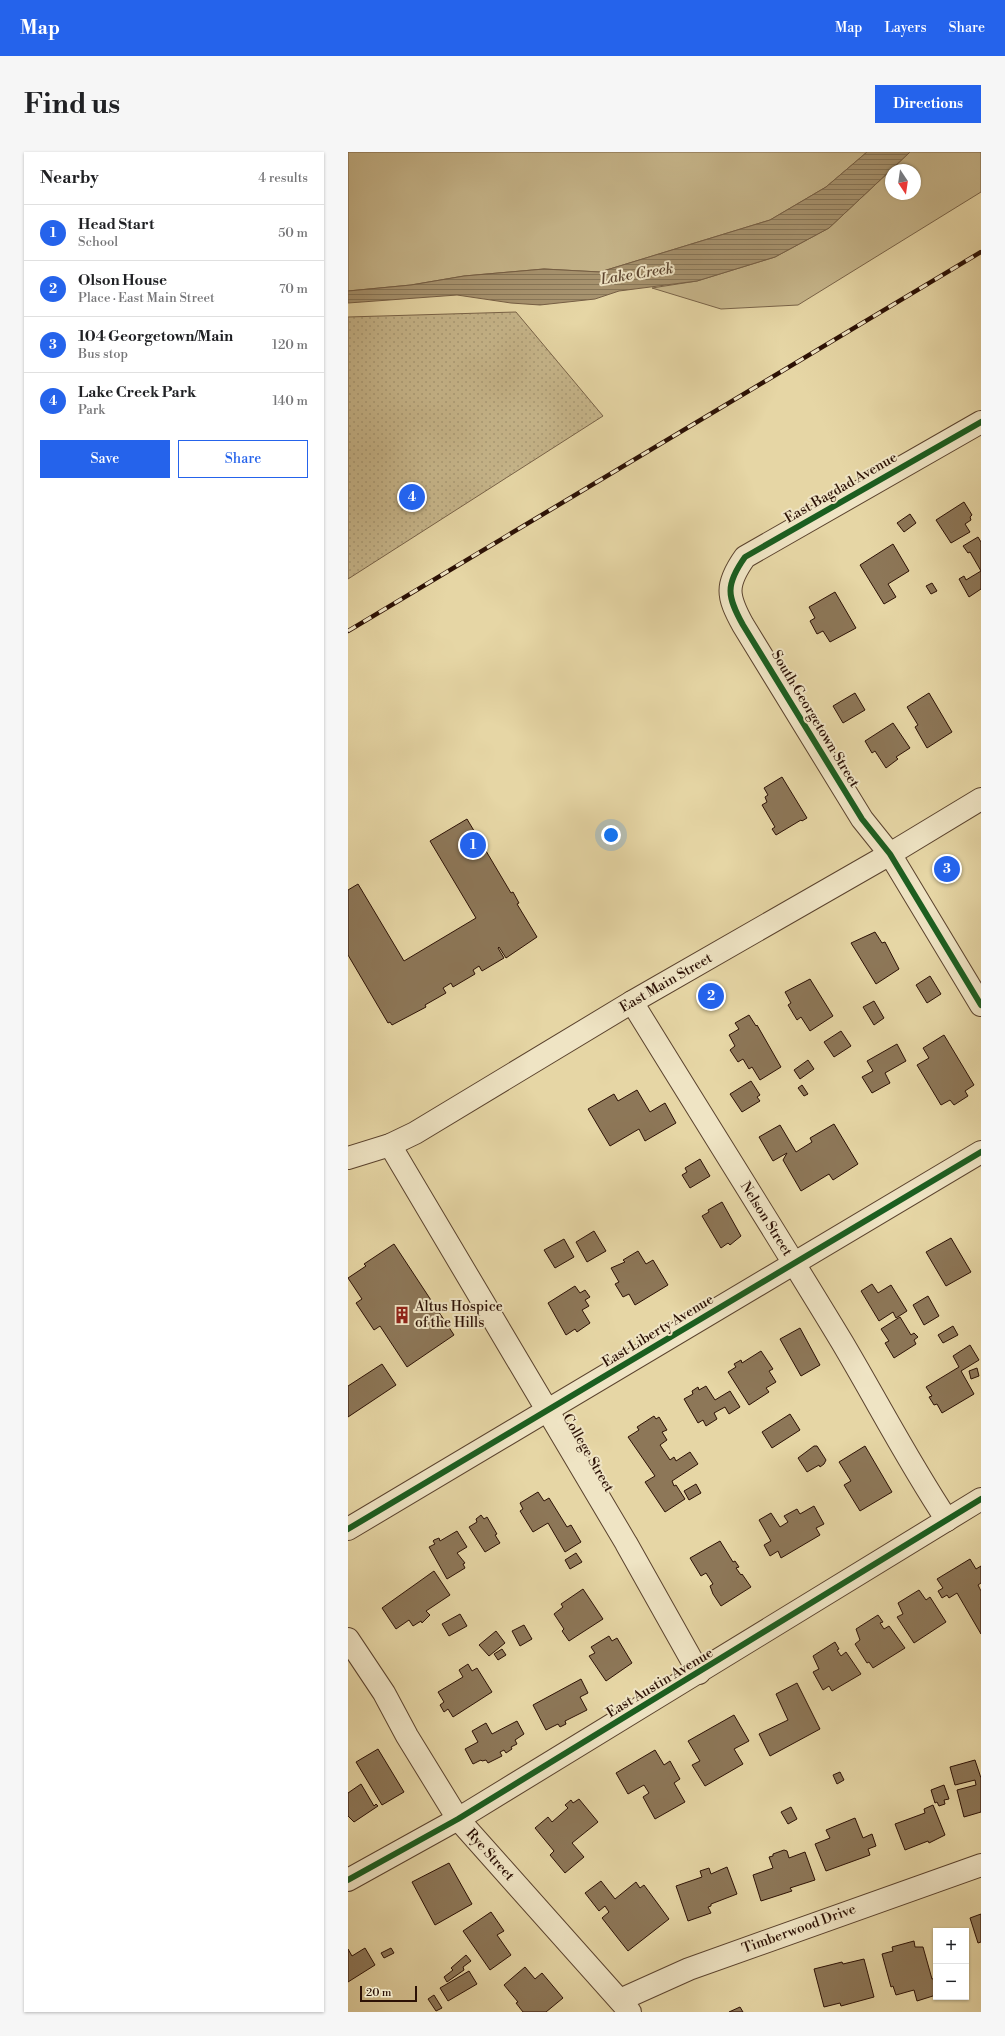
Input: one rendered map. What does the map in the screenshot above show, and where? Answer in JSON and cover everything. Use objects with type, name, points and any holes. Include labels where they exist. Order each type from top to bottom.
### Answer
[{"type":"street","name":"East Bagdad Avenue","points":[[729,590],[733,573],[745,557],[980,424]]},
{"type":"street","name":"South Georgetown Street","points":[[729,590],[734,609],[743,625],[862,819],[890,854],[981,1005]]},
{"type":"street","name":"East Main Street","points":[[348,1158],[390,1145],[416,1133],[632,1002],[890,854],[981,799]]},
{"type":"street","name":"Nelson Street","points":[[632,1002],[794,1264],[947,1520]]},
{"type":"street","name":"College Street","points":[[390,1145],[549,1410],[626,1542],[699,1673]]},
{"type":"street","name":"East Liberty Avenue","points":[[348,1529],[981,1152]]},
{"type":"street","name":"East Austin Avenue","points":[[348,1880],[458,1819],[699,1673],[981,1499]]},
{"type":"street","name":"Rye Street","points":[[348,1639],[384,1693],[407,1736],[458,1819],[625,2006]]},
{"type":"street","name":"Timberwood Drive","points":[[625,2006],[689,1969],[981,1865]]},
{"type":"shaded area","points":[[348,152],[867,152],[826,187],[770,220],[600,272],[544,269],[464,276],[411,285],[348,291]]},
{"type":"shaded area","points":[[910,152],[981,152],[981,192],[798,305],[721,309],[652,288],[697,281],[775,257],[829,228],[885,175],[885,200],[921,200],[921,164],[897,164]]},
{"type":"shaded area","points":[[516,312],[603,416],[348,579],[348,317]]},
{"type":"water","name":"Lake Creek","points":[[867,152],[910,152],[897,164],[885,164],[885,175],[829,228],[775,257],[697,281],[619,291],[595,299],[540,305],[511,303],[457,295],[348,303],[348,291],[411,285],[464,276],[544,269],[600,272],[770,220],[826,187]]},
{"type":"building","points":[[964,502],[972,515],[970,517],[971,520],[965,524],[970,532],[951,543],[936,520]]},
{"type":"building","points":[[910,514],[916,523],[904,532],[897,523]]},
{"type":"building","points":[[978,537],[981,542],[981,571],[970,552],[968,553],[963,546]]},
{"type":"building","points":[[893,544],[909,571],[888,584],[896,597],[884,604],[860,565]]},
{"type":"building","points":[[981,571],[981,589],[969,597],[959,579],[964,576],[966,580]]},
{"type":"building","points":[[932,583],[937,591],[931,594],[926,586]]},
{"type":"building","points":[[835,592],[856,628],[830,642],[823,631],[817,634],[810,621],[815,618],[809,607]]},
{"type":"building","points":[[855,693],[865,710],[843,723],[833,706]]},
{"type":"building","points":[[929,693],[952,732],[927,748],[915,727],[918,725],[907,707]]},
{"type":"building","points":[[893,723],[910,748],[896,757],[898,759],[886,768],[875,751],[872,753],[865,741]]},
{"type":"building","points":[[782,777],[807,818],[776,835],[772,829],[775,827],[762,805],[767,802],[765,797],[768,795],[764,788]]},
{"type":"building","points":[[467,819],[511,893],[513,892],[519,903],[517,904],[537,937],[506,958],[499,947],[498,948],[504,958],[482,971],[479,966],[473,970],[475,974],[453,987],[451,983],[443,988],[446,993],[425,1005],[426,1007],[392,1025],[390,1022],[388,1023],[348,955],[348,890],[358,884],[404,961],[476,918],[430,841]]},
{"type":"building","points":[[875,932],[882,943],[885,942],[899,969],[876,984],[851,943]]},
{"type":"building","points":[[930,976],[941,994],[927,1003],[916,985]]},
{"type":"building","points":[[810,979],[833,1016],[810,1031],[801,1017],[797,1020],[788,1005],[791,1003],[785,992]]},
{"type":"building","points":[[874,1001],[884,1018],[874,1025],[863,1007]]},
{"type":"building","points":[[749,1015],[756,1026],[757,1025],[781,1067],[760,1080],[752,1067],[749,1069],[743,1059],[738,1062],[730,1050],[735,1046],[729,1035],[739,1029],[735,1023]]},
{"type":"building","points":[[841,1031],[851,1046],[834,1057],[824,1042]]},
{"type":"building","points":[[944,1035],[974,1085],[965,1091],[968,1096],[954,1105],[950,1100],[941,1105],[917,1065],[929,1058],[923,1048]]},
{"type":"building","points":[[897,1044],[906,1061],[885,1073],[890,1083],[872,1093],[862,1077],[873,1071],[867,1061]]},
{"type":"building","points":[[808,1060],[814,1069],[800,1079],[794,1070]]},
{"type":"building","points":[[751,1081],[760,1095],[757,1097],[760,1101],[742,1112],[730,1094]]},
{"type":"building","points":[[802,1085],[808,1094],[804,1096],[798,1088]]},
{"type":"building","points":[[637,1090],[650,1112],[665,1103],[676,1123],[645,1141],[639,1129],[610,1146],[588,1109],[614,1094],[618,1101]]},
{"type":"building","points":[[834,1124],[858,1164],[833,1180],[829,1174],[801,1191],[783,1160],[787,1153],[773,1161],[759,1137],[780,1125],[796,1152],[812,1142],[810,1138]]},
{"type":"building","points":[[700,1159],[710,1176],[690,1188],[682,1175],[687,1172],[685,1168]]},
{"type":"building","points":[[722,1202],[741,1236],[730,1245],[728,1243],[721,1248],[702,1216],[709,1212],[708,1210]]},
{"type":"building","points":[[594,1231],[606,1251],[587,1262],[576,1242]]},
{"type":"building","points":[[951,1238],[971,1272],[946,1286],[926,1252]]},
{"type":"building","points":[[564,1239],[574,1257],[555,1268],[544,1250]]},
{"type":"building","name":"Altus Hospice of the Hills","points":[[394,1244],[454,1335],[407,1367],[380,1326],[374,1330],[356,1303],[362,1299],[348,1278],[366,1266],[364,1264]]},
{"type":"building","points":[[638,1251],[646,1264],[653,1260],[668,1285],[635,1305],[629,1294],[623,1297],[615,1284],[619,1282],[611,1268],[625,1262],[623,1260]]},
{"type":"building","points":[[872,1284],[878,1293],[891,1285],[907,1311],[896,1318],[893,1312],[879,1321],[861,1291]]},
{"type":"building","points":[[575,1286],[580,1293],[585,1290],[590,1297],[585,1300],[589,1306],[582,1310],[590,1323],[577,1332],[575,1329],[566,1335],[548,1303]]},
{"type":"building","points":[[928,1296],[939,1316],[924,1325],[913,1305]]},
{"type":"building","points":[[900,1317],[911,1335],[914,1333],[918,1337],[914,1340],[916,1344],[894,1358],[885,1343],[889,1341],[881,1329]]},
{"type":"building","points":[[953,1326],[958,1335],[943,1343],[938,1335]]},
{"type":"building","points":[[800,1328],[820,1365],[801,1376],[780,1339]]},
{"type":"building","points":[[970,1345],[979,1360],[961,1371],[974,1394],[942,1413],[937,1404],[934,1405],[929,1397],[932,1396],[926,1387],[959,1367],[953,1356]]},
{"type":"building","points":[[761,1351],[773,1369],[769,1371],[776,1382],[766,1388],[769,1392],[749,1405],[728,1372],[736,1367],[734,1364],[741,1360],[742,1363]]},
{"type":"building","points":[[382,1364],[396,1385],[348,1417],[348,1386]]},
{"type":"building","points":[[977,1368],[979,1376],[971,1379],[969,1371]]},
{"type":"building","points":[[706,1386],[715,1400],[730,1391],[740,1407],[729,1414],[725,1407],[714,1413],[717,1419],[706,1426],[703,1420],[698,1423],[684,1399],[693,1394],[692,1391],[698,1387],[699,1390]]},
{"type":"building","points":[[790,1414],[800,1430],[772,1448],[762,1432]]},
{"type":"building","points":[[654,1416],[656,1419],[659,1417],[667,1430],[662,1432],[667,1440],[660,1445],[670,1460],[674,1457],[676,1461],[690,1452],[698,1464],[672,1481],[674,1486],[676,1485],[685,1499],[665,1512],[645,1482],[655,1476],[628,1437],[639,1430],[637,1427]]},
{"type":"building","points":[[814,1446],[817,1446],[826,1460],[820,1467],[819,1465],[807,1472],[798,1458]]},
{"type":"building","points":[[865,1446],[892,1492],[860,1511],[844,1485],[851,1481],[839,1462]]},
{"type":"building","points":[[696,1484],[701,1493],[689,1500],[684,1491]]},
{"type":"building","points":[[538,1492],[544,1501],[549,1498],[567,1527],[571,1525],[581,1542],[565,1552],[548,1523],[533,1532],[520,1511],[523,1509],[520,1503]]},
{"type":"building","points":[[814,1506],[824,1524],[816,1528],[820,1535],[781,1558],[778,1551],[770,1556],[764,1545],[771,1541],[759,1520],[771,1513],[780,1527],[788,1522],[784,1516],[797,1509],[800,1514]]},
{"type":"building","points":[[481,1515],[484,1519],[487,1517],[497,1534],[495,1535],[500,1543],[485,1552],[469,1527],[477,1522],[476,1519]]},
{"type":"building","points":[[457,1531],[467,1547],[457,1553],[465,1563],[463,1564],[465,1568],[447,1579],[429,1547],[435,1544],[433,1541],[434,1540],[439,1538],[440,1541]]},
{"type":"building","points":[[720,1541],[733,1562],[735,1561],[739,1567],[736,1568],[751,1587],[721,1606],[713,1594],[710,1586],[713,1584],[706,1573],[701,1576],[690,1558]]},
{"type":"building","points":[[576,1553],[582,1562],[570,1569],[565,1560]]},
{"type":"building","points":[[970,1559],[976,1569],[981,1566],[981,1583],[978,1585],[981,1591],[981,1634],[957,1593],[949,1598],[947,1595],[942,1598],[938,1591],[943,1588],[937,1579]]},
{"type":"building","points":[[434,1571],[450,1595],[426,1611],[430,1615],[422,1623],[421,1621],[413,1626],[409,1620],[396,1629],[382,1608]]},
{"type":"building","points":[[583,1589],[603,1619],[569,1641],[562,1631],[564,1629],[554,1614],[563,1607],[561,1604]]},
{"type":"building","points":[[919,1590],[926,1600],[930,1597],[946,1622],[914,1643],[897,1617],[903,1614],[898,1603]]},
{"type":"building","points":[[460,1614],[467,1626],[449,1636],[442,1624]]},
{"type":"building","points":[[878,1615],[883,1622],[880,1623],[884,1629],[889,1626],[905,1648],[873,1668],[869,1662],[867,1663],[855,1644],[860,1640],[856,1629]]},
{"type":"building","points":[[524,1625],[532,1639],[520,1646],[512,1631]]},
{"type":"building","points":[[496,1631],[505,1643],[489,1656],[479,1645]]},
{"type":"building","points":[[609,1636],[612,1641],[617,1638],[632,1663],[606,1681],[589,1656],[595,1653],[591,1647]]},
{"type":"building","points":[[835,1642],[839,1649],[837,1650],[841,1656],[846,1652],[861,1674],[832,1691],[829,1686],[823,1690],[813,1672],[819,1669],[813,1656]]},
{"type":"building","points":[[502,1649],[506,1655],[498,1660],[494,1654]]},
{"type":"building","points":[[468,1664],[472,1671],[477,1668],[492,1692],[453,1717],[448,1709],[444,1712],[440,1705],[444,1702],[438,1692],[463,1677],[459,1670]]},
{"type":"building","points":[[581,1679],[588,1693],[580,1697],[587,1710],[565,1721],[566,1724],[560,1727],[558,1724],[546,1730],[533,1705]]},
{"type":"building","points":[[797,1683],[820,1729],[770,1756],[759,1734],[788,1720],[776,1694]]},
{"type":"building","points":[[734,1715],[749,1741],[734,1749],[743,1764],[705,1786],[692,1765],[700,1761],[688,1741]]},
{"type":"building","points":[[517,1721],[524,1734],[515,1740],[517,1744],[511,1747],[512,1749],[506,1753],[504,1750],[500,1752],[502,1756],[488,1763],[486,1760],[481,1760],[473,1764],[465,1749],[478,1742],[472,1731],[486,1723],[492,1734]]},
{"type":"building","points":[[378,1749],[404,1792],[382,1805],[356,1762]]},
{"type":"building","points":[[655,1750],[664,1765],[670,1761],[680,1779],[674,1783],[685,1802],[655,1819],[643,1797],[649,1793],[644,1785],[628,1794],[616,1773]]},
{"type":"building","points":[[975,1760],[981,1778],[981,1812],[964,1817],[957,1790],[976,1785],[975,1780],[955,1785],[950,1767]]},
{"type":"building","points":[[840,1772],[844,1780],[837,1784],[833,1775]]},
{"type":"building","points":[[361,1784],[374,1806],[376,1804],[378,1806],[354,1822],[348,1816],[348,1793]]},
{"type":"building","points":[[944,1785],[949,1799],[944,1800],[945,1804],[939,1806],[937,1802],[935,1803],[931,1790]]},
{"type":"building","points":[[579,1799],[598,1822],[572,1843],[584,1857],[565,1873],[550,1855],[554,1851],[535,1828],[548,1817],[552,1822],[568,1808],[565,1805],[571,1800],[573,1803]]},
{"type":"building","points":[[933,1805],[945,1835],[929,1843],[928,1841],[905,1850],[895,1824],[925,1813],[924,1809]]},
{"type":"building","points":[[791,1807],[797,1819],[788,1824],[781,1812]]},
{"type":"building","points":[[855,1818],[863,1838],[872,1834],[876,1846],[868,1849],[870,1855],[826,1871],[815,1844],[830,1838],[826,1830]]},
{"type":"building","points":[[784,1850],[787,1851],[789,1858],[805,1852],[815,1880],[790,1888],[792,1891],[761,1901],[753,1875],[773,1868],[769,1857]]},
{"type":"building","points":[[449,1863],[472,1904],[435,1925],[412,1882]]},
{"type":"building","points":[[727,1867],[737,1894],[711,1904],[711,1906],[708,1907],[711,1913],[688,1921],[676,1886],[702,1877],[700,1871],[709,1868],[711,1874]]},
{"type":"building","points":[[601,1881],[615,1899],[636,1882],[640,1888],[644,1885],[669,1919],[628,1951],[602,1918],[609,1912],[605,1906],[599,1911],[585,1893]]},
{"type":"building","points":[[491,1912],[504,1931],[497,1935],[511,1955],[490,1970],[463,1931]]},
{"type":"building","points":[[981,1914],[981,1942],[978,1943],[970,1918]]},
{"type":"building","points":[[914,1941],[915,1947],[923,1947],[933,1979],[933,1996],[917,2001],[914,1990],[896,1995],[893,1986],[891,1987],[882,1954],[893,1951],[892,1947]]},
{"type":"building","points":[[365,1948],[375,1965],[348,1982],[348,1949],[352,1956]]},
{"type":"building","points":[[391,1948],[394,1953],[384,1958],[381,1953]]},
{"type":"building","points":[[466,1955],[471,1961],[463,1967],[464,1970],[447,1982],[444,1977],[453,1970],[451,1968]]},
{"type":"building","points":[[864,1959],[874,1997],[841,2006],[840,2003],[824,2007],[814,1969],[842,1962],[843,1964]]},
{"type":"building","points":[[525,1967],[535,1979],[542,1973],[563,1998],[546,2012],[523,2012],[516,2003],[518,2002],[504,1985]]},
{"type":"building","points":[[469,1971],[477,1984],[448,2001],[440,1988]]},
{"type":"building","points":[[434,1995],[442,2008],[436,2011],[428,1999]]},
{"type":"building","points":[[740,2007],[743,2012],[729,2012]]},
{"type":"railway","points":[[348,631],[981,252]]},
{"type":"cycle path","points":[[981,422],[745,557],[734,575],[730,591],[734,606],[743,625],[862,819],[890,854],[981,1005]]},
{"type":"cycle path","points":[[348,1529],[981,1152]]},
{"type":"cycle path","points":[[348,1880],[458,1819],[981,1499]]},
{"type":"place","name":"Lake Creek Park","points":[[412,497]]},
{"type":"place","name":"Head Start","points":[[473,845]]},
{"type":"place","name":"104 Georgetown/Main","points":[[947,869]]},
{"type":"place","name":"Olson House","points":[[711,996]]},
{"type":"place","name":"Altus Hospice of the Hills","points":[[402,1315]]}]
